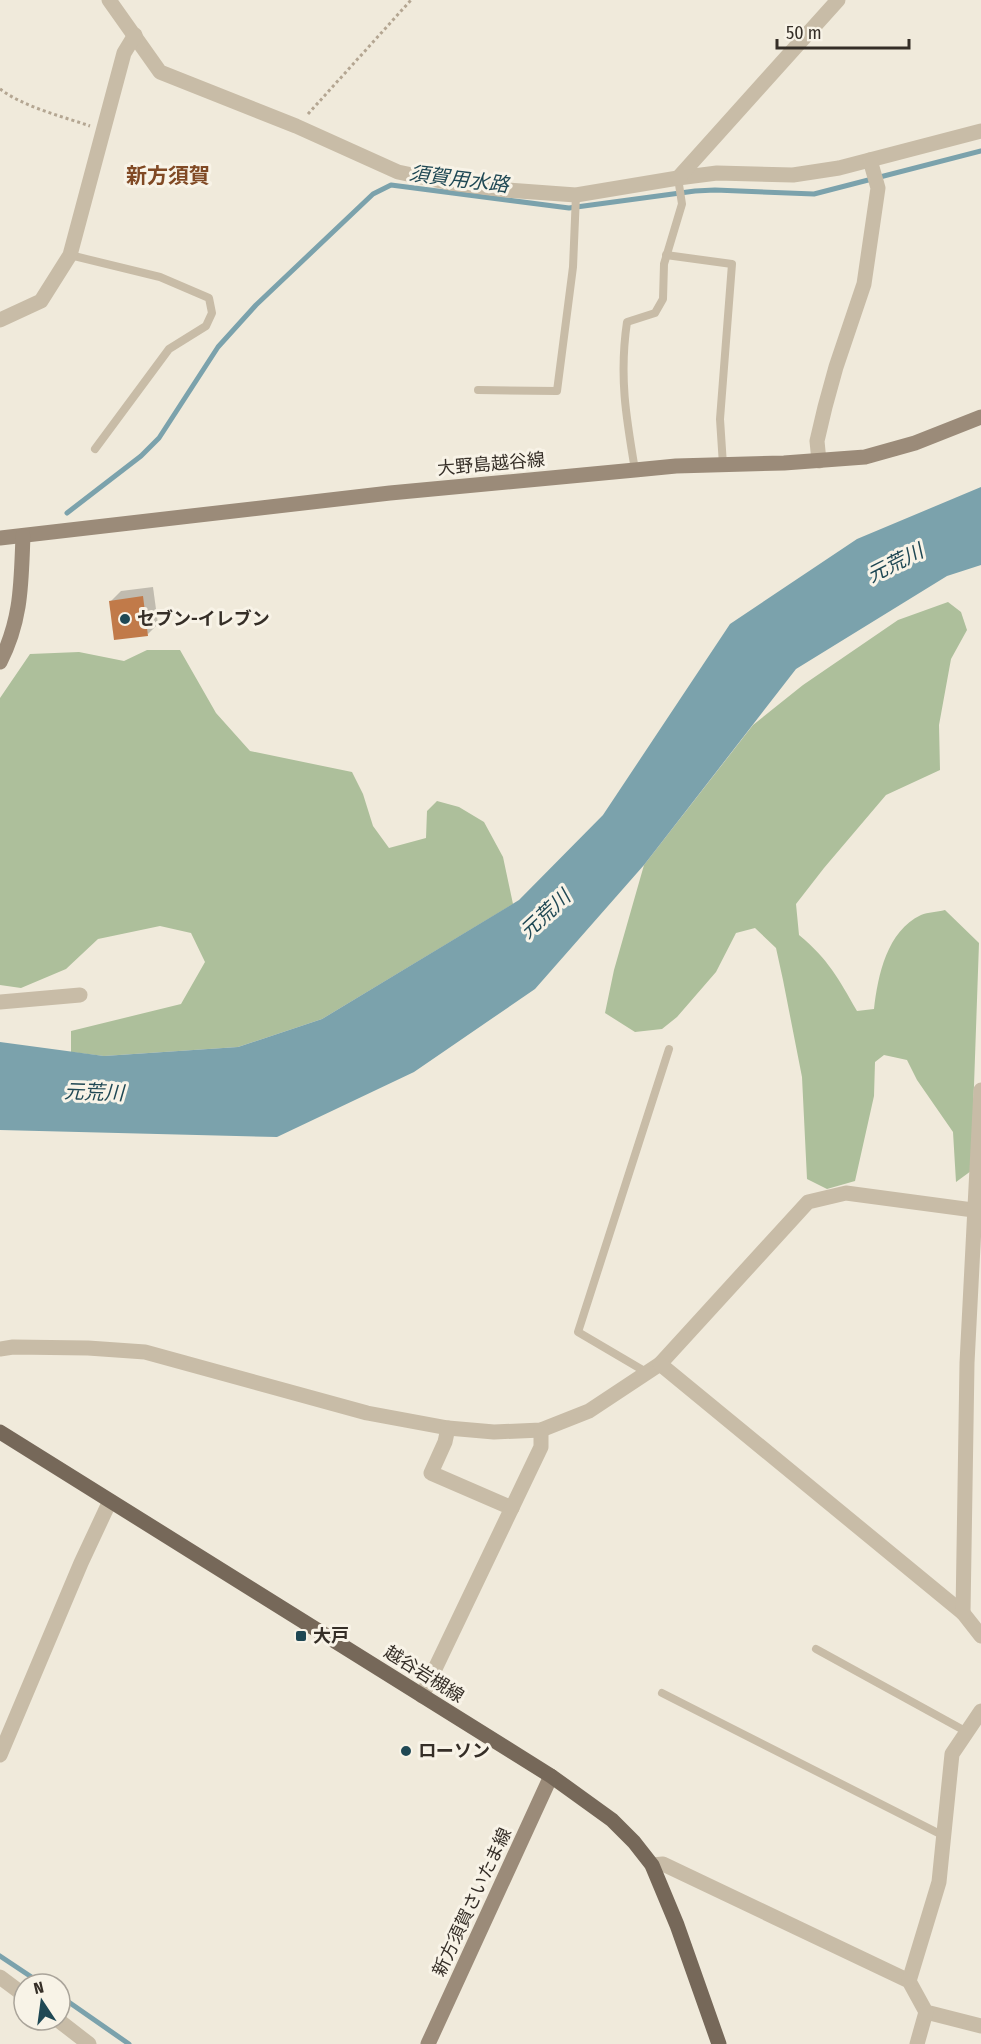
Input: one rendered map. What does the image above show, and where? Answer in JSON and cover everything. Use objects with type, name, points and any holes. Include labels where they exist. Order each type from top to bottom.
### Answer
[{"type":"main road","name":"大野島越谷線","points":[[0,538],[379,494],[635,470],[865,457],[915,443],[981,417]]},
{"type":"main road","points":[[0,662],[10,641],[18,615],[23,536]]},
{"type":"main road","name":"越谷岩槻線","points":[[0,1432],[551,1776],[612,1820],[652,1864],[677,1925],[719,2044]]},
{"type":"main road","name":"新方須賀さいたま線","points":[[428,2044],[551,1776]]},
{"type":"street","points":[[109,0],[160,72],[296,126],[398,172],[461,185],[576,199],[717,173],[793,175],[839,168],[981,131]]},
{"type":"street","points":[[678,182],[838,0]]},
{"type":"street","points":[[0,320],[41,301],[70,255],[124,53],[135,35]]},
{"type":"street","points":[[819,460],[817,441],[825,407],[864,284],[878,188],[870,160]]},
{"type":"street","points":[[0,1002],[80,996]]},
{"type":"street","points":[[963,1613],[967,1364],[978,1211],[981,1090]]},
{"type":"street","points":[[0,1349],[13,1347],[88,1348],[145,1352],[367,1413],[448,1428],[494,1432],[541,1430],[589,1411],[660,1364],[808,1202],[846,1193],[978,1211]]},
{"type":"street","points":[[660,1364],[963,1613],[981,1636]]},
{"type":"street","points":[[448,1428],[446,1442],[431,1473],[512,1508]]},
{"type":"street","points":[[422,1696],[542,1448],[541,1430]]},
{"type":"street","points":[[0,1755],[110,1501]]},
{"type":"street","points":[[909,1981],[939,1882],[952,1754],[981,1711]]},
{"type":"street","points":[[652,1864],[663,1864],[909,1981],[926,2012],[917,2044]]},
{"type":"street","points":[[926,2012],[981,2026]]},
{"type":"street","points":[[72,2031],[89,2044]]},
{"type":"lane","points":[[635,470],[624,407],[623,351],[627,322],[655,313],[663,299],[664,264],[682,204],[678,182]]},
{"type":"lane","points":[[478,390],[556,391],[573,267],[576,199]]},
{"type":"lane","points":[[70,255],[160,277],[209,298],[212,313],[206,326],[169,349],[95,449]]},
{"type":"lane","points":[[666,255],[732,264],[720,419],[723,465]]},
{"type":"lane","points":[[646,1372],[578,1332],[669,1049]]},
{"type":"lane","points":[[816,1649],[967,1732]]},
{"type":"lane","points":[[662,1693],[944,1836]]},
{"type":"path","points":[[296,126],[411,0]]},
{"type":"path","points":[[0,89],[40,109],[103,131]]},
{"type":"green space","points":[[948,602],[961,612],[967,630],[951,659],[939,725],[940,770],[886,795],[796,904],[799,935],[826,961],[857,1011],[874,1009],[878,982],[892,943],[909,922],[921,915],[945,910],[979,943],[971,1171],[956,1182],[953,1132],[917,1080],[907,1060],[884,1055],[875,1062],[874,1096],[855,1181],[827,1189],[807,1179],[802,1077],[783,980],[776,948],[755,928],[736,933],[716,972],[677,1017],[662,1029],[635,1032],[605,1013],[614,970],[644,865],[753,725],[803,685],[898,620]]},
{"type":"green space","points":[[147,650],[180,650],[216,713],[250,751],[352,772],[363,794],[373,826],[389,848],[426,838],[427,811],[437,801],[459,807],[484,822],[503,857],[513,904],[322,1019],[238,1047],[104,1056],[71,1052],[71,1031],[181,1004],[205,962],[191,933],[160,926],[98,939],[66,969],[21,988],[0,985],[0,698],[30,654],[79,652],[124,661]]},
{"type":"water","name":"元荒川","points":[[981,487],[981,565],[947,576],[796,669],[644,865],[535,989],[414,1072],[277,1137],[0,1130],[0,1042],[104,1056],[238,1047],[322,1019],[519,900],[603,815],[730,624],[857,539]]},
{"type":"building","points":[[143,596],[148,636],[114,640],[109,601]]},
{"type":"waterway","name":"須賀用水路","points":[[67,513],[141,456],[159,438],[218,347],[256,305],[373,194],[391,185],[569,208],[695,191],[814,194],[981,151]]},
{"type":"waterway","points":[[0,1956],[24,1972]]},
{"type":"waterway","points":[[72,2004],[129,2044]]},
{"type":"place","name":"セブン-イレブン","points":[[125,619]]},
{"type":"place","name":"大戸","points":[[301,1636]]},
{"type":"place","name":"ローソン","points":[[406,1751]]},
{"type":"district","name":"新方須賀","points":[[168,176]]}]
